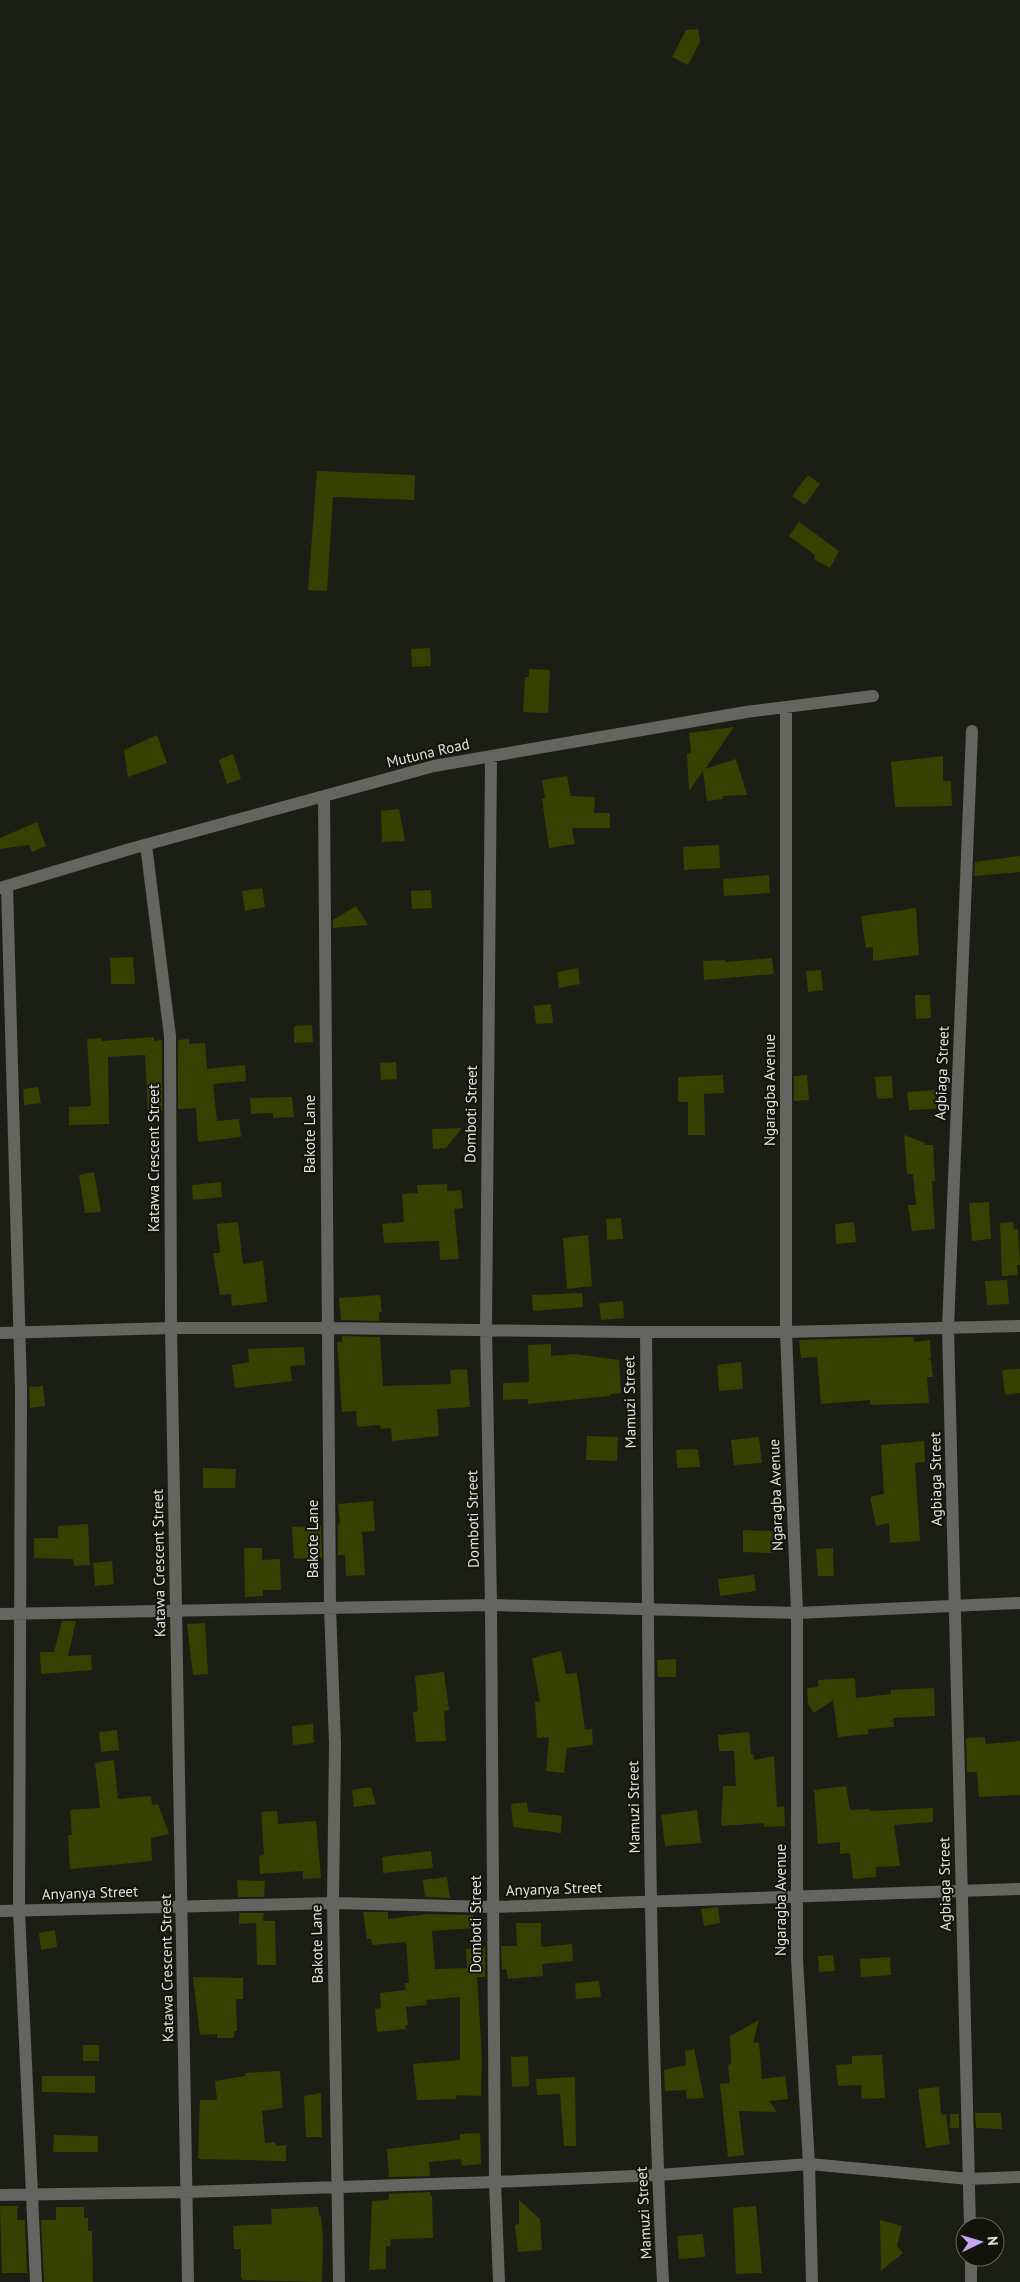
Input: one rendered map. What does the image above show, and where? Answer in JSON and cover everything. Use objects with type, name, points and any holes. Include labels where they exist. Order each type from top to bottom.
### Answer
[{"type":"street","name":"Mutuna Road","points":[[3,887],[146,845],[434,766],[786,707],[873,696]]},
{"type":"street","name":"Ngaragba Avenue","points":[[786,707],[786,1332],[797,1613],[797,1958],[809,2164],[812,2282]]},
{"type":"street","name":"Agbiaga Street","points":[[970,2217],[948,1328],[972,730]]},
{"type":"street","name":"Domboti Street","points":[[491,756],[486,1328],[491,1605],[495,2182],[499,2282]]},
{"type":"street","name":"Bakote Lane","points":[[324,796],[330,1607],[335,1744],[333,1903],[336,2188],[339,2282]]},
{"type":"street","name":"Katawa Crescent Street","points":[[146,845],[170,1036],[171,1328],[188,2282]]},
{"type":"street","points":[[3,887],[20,1332],[19,1911],[36,2282]]},
{"type":"street","points":[[0,1333],[171,1328],[486,1328],[646,1332],[786,1332],[1020,1326]]},
{"type":"street","name":"Mamuzi Street","points":[[646,1332],[651,1901],[658,2175],[663,2282]]},
{"type":"street","points":[[0,1614],[491,1605],[797,1613],[1020,1603]]},
{"type":"street","name":"Anyanya Street","points":[[0,1911],[333,1903],[492,1907],[797,1895],[1020,1889]]},
{"type":"street","points":[[0,2195],[186,2192],[495,2182],[658,2175],[809,2164],[969,2179],[1020,2177]]},
{"type":"street","points":[[971,2267],[971,2282]]},
{"type":"building","points":[[698,29],[700,42],[688,65],[672,57],[686,30]]},
{"type":"building","points":[[317,471],[415,475],[414,500],[333,497],[327,591],[308,590]]},
{"type":"building","points":[[808,475],[820,484],[805,505],[792,496]]},
{"type":"building","points":[[799,522],[839,551],[830,568],[814,559],[815,555],[789,536]]},
{"type":"building","points":[[430,648],[431,666],[412,667],[411,649]]},
{"type":"building","points":[[529,669],[550,670],[548,713],[523,712],[525,677],[529,677]]},
{"type":"building","points":[[734,727],[705,769],[736,759],[747,795],[723,796],[723,799],[707,801],[703,771],[689,791],[687,754],[691,753],[689,733]]},
{"type":"building","points":[[157,735],[167,763],[128,777],[124,750]]},
{"type":"building","points":[[233,754],[241,779],[227,784],[219,760]]},
{"type":"building","points":[[943,756],[943,781],[951,781],[952,806],[895,807],[891,762]]},
{"type":"building","points":[[567,776],[571,796],[595,797],[594,813],[610,813],[610,828],[572,828],[575,844],[549,848],[542,799],[545,798],[542,780]]},
{"type":"building","points":[[399,809],[405,841],[382,842],[381,811]]},
{"type":"building","points":[[37,822],[46,846],[32,852],[29,845],[0,849],[0,838]]},
{"type":"building","points":[[719,845],[720,868],[684,870],[683,847]]},
{"type":"building","points":[[1020,856],[1020,872],[974,876],[975,862]]},
{"type":"building","points":[[769,875],[770,893],[724,896],[723,879]]},
{"type":"building","points":[[262,888],[265,907],[245,911],[242,891]]},
{"type":"building","points":[[431,890],[432,908],[412,909],[411,891]]},
{"type":"building","points":[[356,906],[368,925],[333,928],[333,920]]},
{"type":"building","points":[[916,908],[919,955],[873,961],[873,947],[866,948],[861,916]]},
{"type":"building","points":[[133,957],[135,984],[111,984],[110,958]]},
{"type":"building","points":[[772,958],[774,974],[704,980],[703,961],[725,960],[725,962]]},
{"type":"building","points":[[578,968],[580,984],[559,988],[557,972]]},
{"type":"building","points":[[821,970],[823,990],[808,992],[806,971]]},
{"type":"building","points":[[915,995],[930,995],[931,1018],[916,1019]]},
{"type":"building","points":[[551,1004],[553,1023],[536,1024],[534,1006]]},
{"type":"building","points":[[312,1025],[313,1042],[294,1043],[294,1026]]},
{"type":"building","points":[[154,1037],[154,1041],[162,1040],[162,1110],[148,1110],[145,1055],[108,1057],[109,1124],[69,1125],[69,1107],[91,1106],[87,1039],[102,1038],[102,1041]]},
{"type":"building","points":[[189,1039],[189,1044],[205,1043],[207,1069],[245,1065],[246,1081],[213,1084],[217,1121],[239,1119],[241,1137],[198,1142],[196,1108],[178,1109],[178,1040]]},
{"type":"building","points":[[396,1062],[397,1079],[381,1080],[380,1063]]},
{"type":"building","points":[[723,1075],[724,1093],[704,1094],[705,1135],[688,1135],[688,1102],[678,1102],[678,1077]]},
{"type":"building","points":[[807,1075],[809,1100],[794,1101],[794,1076]]},
{"type":"building","points":[[892,1076],[893,1098],[877,1099],[875,1077]]},
{"type":"building","points":[[38,1087],[41,1103],[24,1105],[23,1089]]},
{"type":"building","points":[[935,1090],[936,1109],[909,1110],[907,1092]]},
{"type":"building","points":[[292,1097],[294,1117],[273,1118],[273,1113],[251,1114],[250,1098]]},
{"type":"building","points":[[462,1128],[446,1148],[433,1149],[432,1129]]},
{"type":"building","points":[[904,1135],[925,1143],[925,1145],[933,1145],[935,1181],[932,1181],[935,1229],[912,1231],[908,1205],[916,1205],[913,1174],[907,1174]]},
{"type":"building","points":[[94,1172],[101,1212],[85,1213],[79,1175]]},
{"type":"building","points":[[221,1182],[222,1197],[193,1200],[192,1185]]},
{"type":"building","points":[[447,1184],[447,1191],[461,1190],[463,1208],[454,1209],[459,1259],[440,1260],[439,1241],[384,1243],[382,1224],[404,1222],[402,1194],[418,1193],[417,1185]]},
{"type":"building","points":[[989,1202],[991,1239],[972,1241],[969,1203]]},
{"type":"building","points":[[621,1218],[623,1239],[607,1240],[606,1219]]},
{"type":"building","points":[[238,1222],[243,1264],[263,1261],[267,1302],[232,1306],[231,1294],[220,1295],[213,1253],[220,1253],[217,1224]]},
{"type":"building","points":[[854,1222],[856,1242],[836,1244],[835,1224]]},
{"type":"building","points":[[1013,1222],[1014,1229],[1018,1229],[1020,1265],[1017,1265],[1018,1275],[1002,1276],[1000,1223]]},
{"type":"building","points":[[588,1235],[592,1286],[567,1289],[563,1238]]},
{"type":"building","points":[[1007,1280],[1009,1304],[987,1305],[985,1281]]},
{"type":"building","points":[[582,1293],[583,1307],[533,1311],[532,1295]]},
{"type":"building","points":[[380,1295],[382,1312],[379,1312],[379,1321],[341,1320],[339,1298]]},
{"type":"building","points":[[623,1301],[624,1318],[601,1320],[599,1303]]},
{"type":"building","points":[[342,1336],[380,1337],[383,1386],[451,1384],[450,1370],[467,1369],[470,1407],[437,1409],[439,1436],[392,1441],[391,1428],[381,1429],[380,1425],[357,1427],[356,1411],[342,1412],[337,1342],[342,1342]]},
{"type":"building","points":[[913,1337],[914,1342],[930,1340],[931,1358],[928,1358],[931,1360],[933,1377],[927,1377],[929,1403],[870,1405],[870,1400],[821,1404],[817,1357],[801,1358],[799,1340]]},
{"type":"building","points":[[551,1344],[551,1356],[575,1354],[619,1360],[621,1393],[610,1394],[610,1396],[528,1404],[528,1399],[503,1400],[503,1383],[529,1382],[528,1345]]},
{"type":"building","points":[[304,1347],[305,1365],[290,1366],[292,1381],[235,1388],[232,1365],[249,1362],[248,1349]]},
{"type":"building","points":[[741,1362],[743,1389],[719,1391],[717,1365]]},
{"type":"building","points":[[1020,1369],[1020,1393],[1005,1395],[1002,1370]]},
{"type":"building","points":[[43,1386],[45,1406],[30,1408],[29,1387]]},
{"type":"building","points":[[587,1436],[618,1437],[617,1461],[586,1460]]},
{"type":"building","points":[[759,1437],[762,1463],[734,1465],[731,1440]]},
{"type":"building","points":[[924,1441],[925,1462],[915,1463],[920,1541],[890,1543],[889,1523],[876,1526],[870,1497],[884,1494],[881,1445]]},
{"type":"building","points":[[698,1449],[700,1467],[677,1468],[676,1450]]},
{"type":"building","points":[[203,1468],[236,1469],[235,1488],[203,1488]]},
{"type":"building","points":[[373,1501],[375,1531],[362,1532],[365,1575],[346,1576],[345,1555],[338,1555],[338,1525],[340,1524],[338,1504]]},
{"type":"building","points":[[88,1524],[90,1565],[74,1566],[73,1559],[34,1558],[34,1538],[58,1538],[58,1526]]},
{"type":"building","points":[[321,1526],[322,1557],[294,1559],[292,1527]]},
{"type":"building","points":[[743,1530],[773,1531],[772,1553],[743,1552]]},
{"type":"building","points":[[244,1548],[262,1548],[262,1560],[280,1559],[281,1590],[263,1590],[263,1596],[245,1597]]},
{"type":"building","points":[[833,1548],[834,1576],[818,1576],[816,1549]]},
{"type":"building","points":[[112,1561],[114,1584],[95,1586],[93,1563]]},
{"type":"building","points":[[754,1575],[756,1591],[720,1596],[718,1579]]},
{"type":"building","points":[[62,1621],[76,1621],[68,1656],[91,1655],[92,1670],[41,1674],[40,1652],[54,1652]]},
{"type":"building","points":[[205,1623],[208,1674],[193,1675],[187,1624]]},
{"type":"building","points":[[561,1651],[566,1674],[577,1673],[585,1730],[592,1729],[593,1745],[567,1748],[564,1773],[546,1771],[549,1737],[537,1738],[535,1702],[540,1701],[532,1658]]},
{"type":"building","points":[[676,1659],[676,1677],[658,1677],[657,1660]]},
{"type":"building","points":[[444,1672],[449,1710],[444,1711],[446,1741],[416,1742],[413,1712],[418,1711],[415,1676]]},
{"type":"building","points":[[855,1678],[856,1698],[891,1694],[891,1690],[934,1688],[935,1716],[893,1718],[894,1727],[868,1729],[868,1734],[838,1737],[833,1700],[814,1713],[808,1704],[807,1688],[818,1687],[818,1680]]},
{"type":"building","points":[[313,1724],[314,1743],[293,1745],[292,1726]]},
{"type":"building","points":[[117,1730],[119,1750],[101,1752],[99,1732]]},
{"type":"building","points":[[749,1732],[751,1754],[753,1754],[754,1760],[774,1756],[777,1807],[784,1806],[785,1826],[764,1827],[764,1823],[721,1826],[723,1786],[736,1786],[734,1751],[719,1751],[718,1735]]},
{"type":"building","points":[[985,1737],[986,1744],[1020,1741],[1020,1795],[979,1797],[977,1772],[967,1772],[966,1738]]},
{"type":"building","points":[[114,1760],[118,1799],[151,1796],[152,1805],[158,1804],[169,1834],[151,1838],[152,1861],[70,1869],[68,1835],[72,1835],[70,1810],[100,1808],[95,1763]]},
{"type":"building","points":[[846,1786],[850,1810],[933,1808],[933,1822],[894,1825],[900,1866],[876,1867],[876,1877],[853,1879],[850,1853],[840,1854],[840,1842],[818,1844],[814,1790]]},
{"type":"building","points":[[371,1787],[376,1804],[354,1807],[352,1790]]},
{"type":"building","points":[[527,1802],[528,1812],[562,1816],[561,1833],[513,1827],[511,1804]]},
{"type":"building","points":[[697,1810],[701,1843],[665,1846],[661,1815]]},
{"type":"building","points":[[277,1811],[278,1824],[316,1821],[321,1878],[303,1879],[303,1871],[260,1874],[259,1856],[264,1855],[261,1812]]},
{"type":"building","points":[[431,1851],[433,1868],[383,1873],[382,1857]]},
{"type":"building","points":[[447,1877],[450,1898],[425,1897],[423,1880]]},
{"type":"building","points":[[237,1880],[265,1881],[264,1897],[238,1897]]},
{"type":"building","points":[[718,1907],[720,1923],[704,1926],[701,1909]]},
{"type":"building","points":[[363,1912],[388,1912],[388,1919],[427,1914],[472,1915],[475,1918],[475,1928],[432,1931],[435,1969],[467,1968],[466,1949],[485,1947],[485,1977],[477,1977],[482,2058],[481,2096],[456,2095],[456,2099],[417,2100],[413,2064],[460,2060],[460,1997],[426,2000],[427,2005],[406,2007],[408,2025],[405,2025],[406,2029],[377,2032],[375,2009],[381,2008],[380,1993],[406,1990],[405,1983],[409,1983],[406,1942],[372,1945],[371,1939],[367,1939]]},
{"type":"building","points":[[239,1913],[264,1913],[263,1921],[275,1921],[276,1965],[257,1965],[256,1923],[239,1924]]},
{"type":"building","points":[[516,1923],[541,1923],[541,1947],[572,1944],[573,1961],[542,1964],[543,1976],[508,1979],[506,1969],[502,1969],[501,1946],[517,1946]]},
{"type":"building","points":[[55,1930],[57,1947],[41,1950],[39,1933]]},
{"type":"building","points":[[833,1955],[835,1971],[819,1972],[818,1956]]},
{"type":"building","points":[[890,1957],[891,1975],[861,1977],[860,1959]]},
{"type":"building","points":[[193,1977],[243,1978],[243,1999],[236,1999],[237,2031],[234,2031],[234,2038],[217,2038],[217,2034],[200,2035]]},
{"type":"building","points":[[599,1981],[601,1997],[576,1999],[575,1983]]},
{"type":"building","points":[[759,2020],[753,2043],[759,2042],[762,2079],[785,2076],[788,2099],[769,2101],[777,2112],[739,2111],[744,2155],[728,2157],[720,2084],[730,2083],[728,2065],[731,2064],[730,2036]]},
{"type":"building","points":[[83,2045],[99,2045],[99,2061],[83,2061]]},
{"type":"building","points":[[694,2049],[704,2098],[687,2099],[686,2090],[665,2091],[664,2070],[686,2065],[685,2051]]},
{"type":"building","points":[[882,2055],[885,2098],[862,2099],[861,2085],[838,2086],[836,2065],[852,2064],[852,2056]]},
{"type":"building","points":[[528,2056],[529,2086],[512,2087],[511,2057]]},
{"type":"building","points":[[280,2071],[283,2108],[262,2111],[265,2143],[275,2142],[276,2146],[286,2145],[286,2161],[198,2159],[200,2100],[217,2100],[215,2081],[245,2076],[245,2073]]},
{"type":"building","points":[[42,2076],[95,2076],[95,2093],[42,2092]]},
{"type":"building","points":[[575,2077],[576,2146],[564,2146],[560,2094],[537,2095],[536,2079]]},
{"type":"building","points":[[939,2087],[941,2115],[946,2114],[950,2144],[926,2148],[918,2089]]},
{"type":"building","points":[[321,2093],[322,2137],[306,2137],[304,2096]]},
{"type":"building","points":[[975,2113],[1001,2113],[1002,2129],[976,2128]]},
{"type":"building","points":[[950,2114],[959,2114],[959,2128],[950,2128]]},
{"type":"building","points":[[480,2133],[481,2164],[462,2166],[461,2159],[429,2162],[430,2176],[389,2177],[387,2149],[460,2140],[460,2134]]},
{"type":"building","points":[[54,2135],[98,2136],[98,2152],[53,2152]]},
{"type":"building","points":[[430,2192],[430,2196],[432,2196],[433,2238],[391,2239],[390,2247],[386,2246],[386,2269],[369,2270],[372,2201],[387,2200],[389,2199],[389,2194]]},
{"type":"building","points":[[519,2200],[540,2219],[542,2250],[518,2252],[515,2225],[519,2224]]},
{"type":"building","points":[[0,2206],[18,2206],[17,2220],[25,2220],[27,2273],[2,2273]]},
{"type":"building","points":[[756,2206],[762,2273],[736,2274],[733,2208]]},
{"type":"building","points":[[56,2207],[84,2207],[84,2218],[88,2218],[88,2231],[92,2231],[93,2282],[44,2282],[41,2220],[56,2220]]},
{"type":"building","points":[[318,2207],[319,2215],[321,2216],[323,2238],[322,2282],[243,2280],[241,2277],[241,2249],[234,2249],[233,2226],[272,2224],[271,2209]]},
{"type":"building","points":[[880,2220],[902,2226],[897,2246],[903,2253],[881,2271]]},
{"type":"building","points":[[703,2234],[705,2257],[679,2259],[677,2236]]}]
